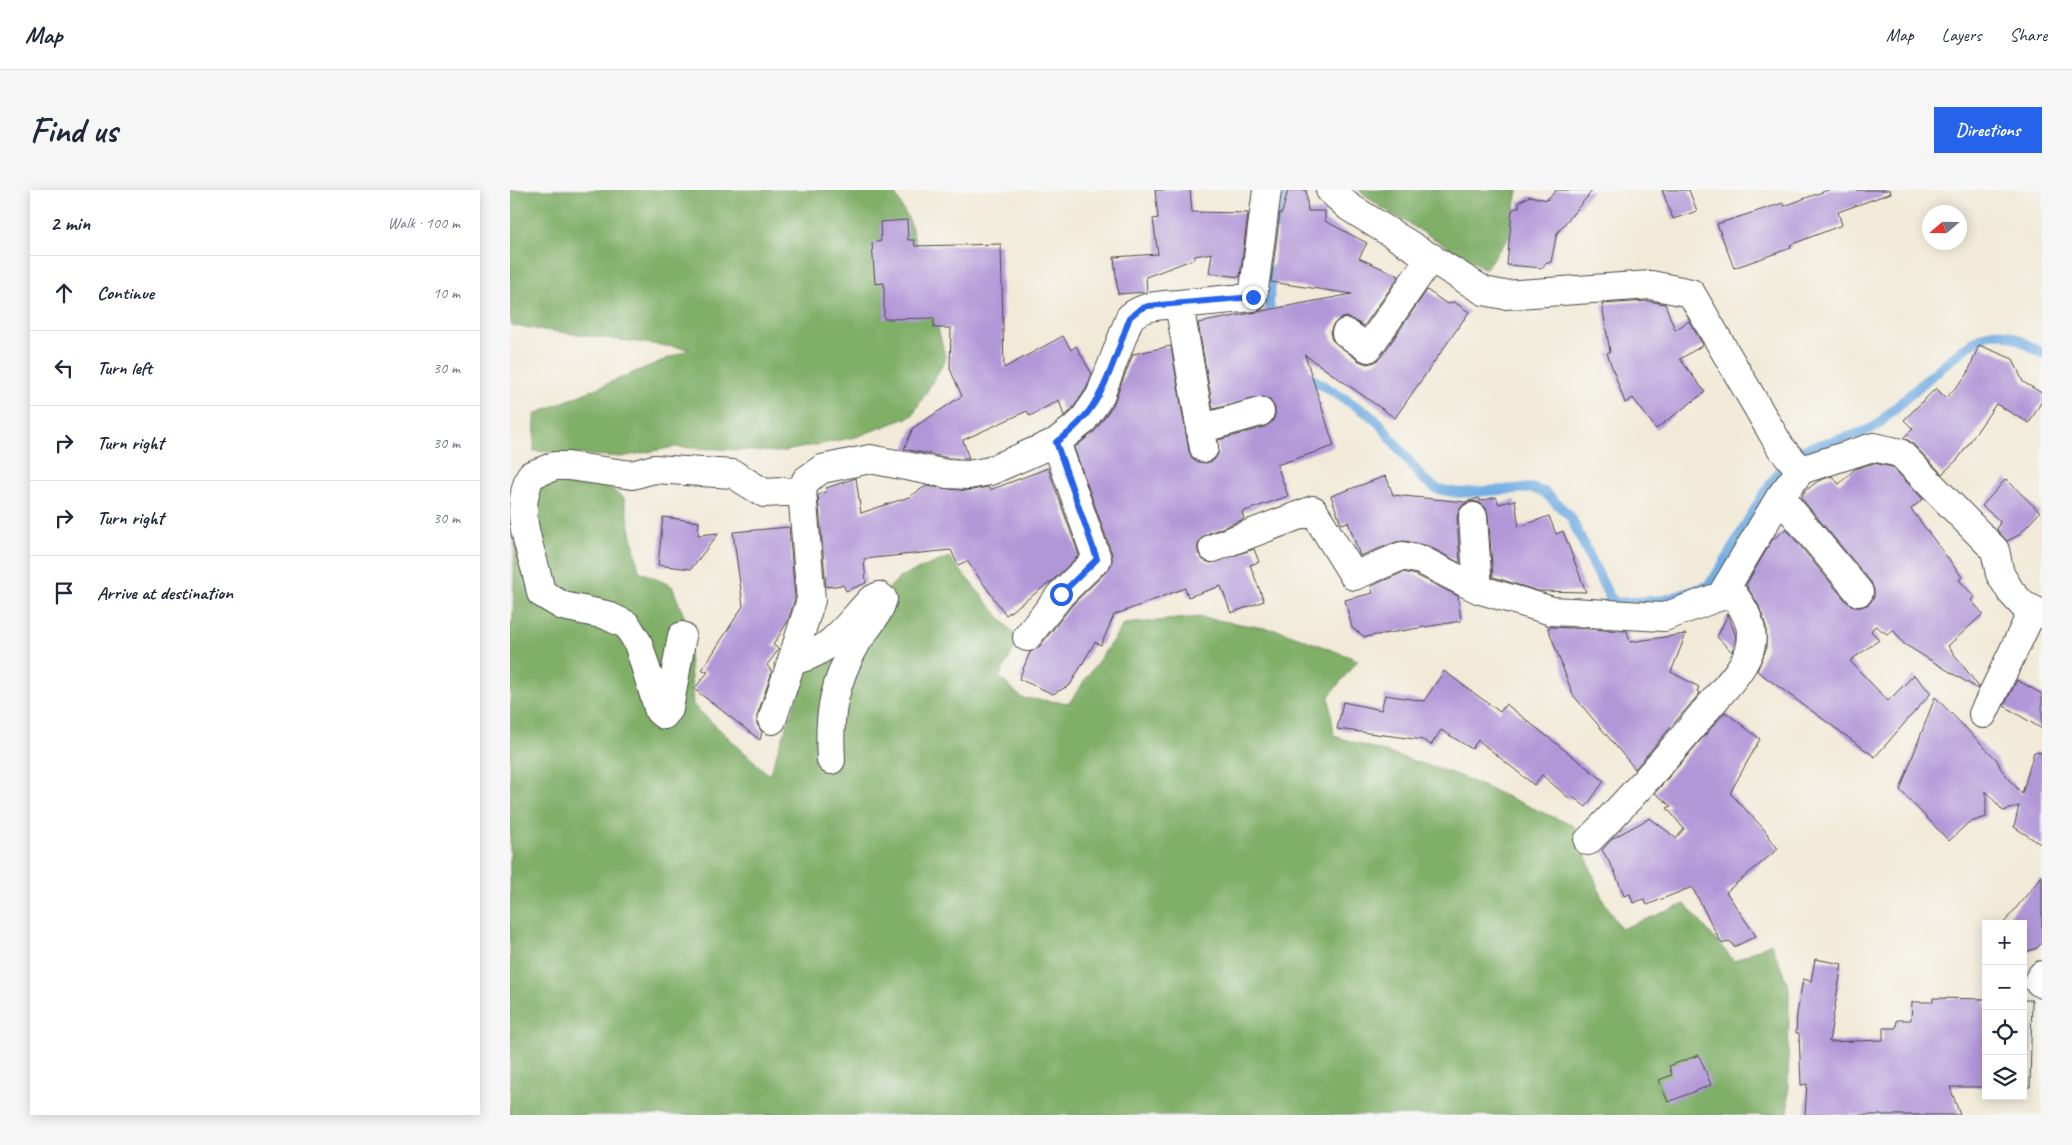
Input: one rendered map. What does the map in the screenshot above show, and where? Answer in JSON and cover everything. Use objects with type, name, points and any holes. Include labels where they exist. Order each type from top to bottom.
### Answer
[{"type":"street","points":[[772,720],[811,600],[802,491],[806,480],[822,470],[870,459],[947,474],[968,474],[990,470],[1056,442],[1082,422],[1100,396],[1130,317],[1140,309],[1148,306],[1253,297],[1267,190]]},
{"type":"street","points":[[1330,190],[1349,207],[1484,291],[1504,296],[1651,286],[1690,293],[1781,448],[1801,470]]},
{"type":"street","points":[[1346,333],[1368,348],[1431,258]]},
{"type":"street","points":[[1179,304],[1202,439],[1260,412]]},
{"type":"street","points":[[1027,637],[1061,594],[1097,559],[1056,442]]},
{"type":"street","points":[[1212,548],[1313,510],[1354,576],[1402,556],[1421,560],[1478,588],[1552,611],[1664,617],[1721,596],[1780,497],[1801,470],[1873,447],[1900,453],[1995,550],[2000,574],[2010,592],[2023,605],[2037,612],[1983,714]]},
{"type":"street","points":[[541,593],[538,575],[524,530],[523,513],[523,499],[528,483],[532,476],[539,472],[555,466],[568,466],[632,475],[654,469],[733,474],[764,493],[802,491]]},
{"type":"street","points":[[1780,497],[1859,592]]},
{"type":"street","points":[[1473,517],[1478,588]]},
{"type":"street","points":[[510,553],[523,574],[541,593],[563,606],[606,615],[627,625],[638,643],[660,711],[664,715],[669,709],[682,636]]},
{"type":"street","points":[[1588,841],[1638,791],[1738,672],[1751,646],[1751,630],[1738,600],[1727,587]]},
{"type":"street","points":[[793,657],[799,659],[814,655],[830,645],[871,600],[879,596],[882,597],[881,605],[857,642],[835,687],[832,712],[831,760]]},
{"type":"street","points":[[2042,975],[2038,981],[2042,984]]},
{"type":"green space","points":[[510,190],[893,190],[910,222],[946,359],[912,416],[856,437],[780,452],[674,447],[621,457],[534,451],[535,414],[690,349],[514,326],[510,323]]},
{"type":"green space","points":[[1359,190],[1518,190],[1510,235],[1485,269],[1379,206]]},
{"type":"green space","points":[[565,475],[606,486],[624,498],[639,571],[672,586],[687,624],[693,705],[769,775],[805,676],[900,577],[949,557],[1019,640],[999,677],[1022,698],[1069,703],[1124,624],[1199,617],[1282,631],[1358,660],[1329,696],[1334,736],[1455,774],[1574,826],[1602,898],[1621,929],[1685,904],[1734,961],[1771,943],[1789,988],[1788,1115],[510,1115],[510,622],[513,622],[515,528],[538,484]]},
{"type":"building","points":[[1155,190],[1190,190],[1192,212],[1248,213],[1240,277],[1209,273],[1212,253],[1194,256],[1194,259],[1146,277],[1147,292],[1118,294],[1114,257],[1158,254],[1153,219],[1158,218]]},
{"type":"building","points":[[1288,190],[1306,190],[1308,211],[1325,211],[1325,221],[1367,243],[1359,258],[1399,276],[1364,326],[1347,317],[1339,319],[1333,325],[1330,332],[1332,340],[1359,361],[1367,364],[1375,362],[1381,357],[1427,290],[1447,304],[1454,302],[1469,312],[1395,418],[1305,355],[1334,446],[1277,465],[1288,496],[1242,512],[1244,519],[1207,534],[1198,545],[1198,553],[1203,560],[1211,563],[1254,549],[1259,562],[1250,565],[1264,601],[1231,613],[1221,586],[1188,597],[1185,588],[1114,615],[1101,645],[1095,642],[1070,685],[1053,694],[1019,679],[1030,652],[1039,647],[1073,604],[1108,570],[1112,563],[1112,554],[1074,448],[1095,431],[1113,405],[1133,354],[1171,346],[1189,451],[1192,458],[1198,462],[1207,463],[1214,460],[1218,454],[1218,440],[1265,427],[1272,422],[1275,416],[1275,408],[1270,400],[1263,397],[1213,409],[1198,323],[1352,294],[1271,282],[1280,213],[1282,213]]},
{"type":"building","points":[[1556,190],[1593,190],[1557,233],[1551,262],[1545,264],[1543,268],[1507,265],[1512,210],[1519,207],[1519,202],[1530,196],[1547,200]]},
{"type":"building","points":[[1662,190],[1689,190],[1697,211],[1673,219]]},
{"type":"building","points":[[1828,190],[1890,190],[1891,193],[1838,212],[1842,225],[1790,245],[1791,248],[1734,268],[1717,224],[1783,203],[1784,206]]},
{"type":"building","points":[[907,220],[908,240],[914,240],[915,246],[1001,244],[1004,368],[1063,336],[1071,350],[1076,346],[1092,374],[1086,389],[1071,411],[1064,416],[1059,400],[1030,416],[1027,411],[963,440],[969,459],[949,458],[904,449],[913,428],[962,396],[950,369],[951,328],[934,328],[934,318],[884,319],[884,283],[875,284],[872,243],[881,241],[880,222]]},
{"type":"building","points":[[1648,301],[1665,304],[1675,330],[1689,321],[1703,345],[1680,359],[1705,392],[1656,429],[1633,398],[1625,403],[1607,353],[1610,352],[1602,304]]},
{"type":"building","points":[[1979,345],[2013,359],[2023,382],[2042,393],[2042,401],[2029,423],[1996,404],[1958,459],[1942,474],[1911,442],[1903,438],[1913,429],[1904,420],[1936,388],[1946,398],[1967,375]]},
{"type":"building","points":[[1874,463],[1892,467],[1923,499],[1911,509],[1962,577],[1959,580],[1975,597],[1971,600],[1983,614],[1948,646],[1979,687],[1978,689],[1904,644],[1893,630],[1887,634],[1875,626],[1871,631],[1879,640],[1850,661],[1888,701],[1914,675],[1931,693],[1875,757],[1757,671],[1766,649],[1766,627],[1759,606],[1746,585],[1772,540],[1786,529],[1847,602],[1854,607],[1869,604],[1874,597],[1871,582],[1801,498],[1804,492],[1818,481],[1832,476],[1839,484],[1855,469]]},
{"type":"building","points":[[1048,468],[1079,555],[1052,581],[1006,615],[967,561],[958,565],[951,550],[864,559],[866,583],[846,591],[843,585],[826,587],[818,495],[827,491],[826,488],[856,478],[861,513],[909,497],[926,486],[967,491],[988,487],[990,490]]},
{"type":"building","points":[[1386,476],[1393,495],[1465,502],[1479,498],[1481,501],[1496,497],[1499,504],[1515,500],[1519,527],[1549,516],[1556,534],[1563,531],[1586,592],[1538,591],[1493,577],[1488,515],[1486,508],[1480,503],[1472,501],[1464,504],[1459,510],[1457,518],[1460,563],[1428,546],[1405,541],[1396,542],[1360,556],[1348,522],[1341,524],[1331,496]]},
{"type":"building","points":[[2006,479],[2040,512],[2019,535],[2007,541],[1997,530],[2000,521],[1982,506]]},
{"type":"building","points":[[663,517],[699,522],[698,535],[719,533],[691,569],[658,565]]},
{"type":"building","points":[[789,527],[795,598],[788,621],[773,645],[779,649],[767,665],[772,672],[757,716],[757,724],[762,732],[760,740],[694,689],[708,672],[702,670],[743,606],[733,532]]},
{"type":"building","points":[[1404,572],[1416,575],[1458,596],[1461,621],[1365,637],[1352,628],[1345,600],[1373,593],[1371,586]]},
{"type":"building","points":[[1728,614],[1736,637],[1732,652],[1717,637]]},
{"type":"building","points":[[1548,628],[1627,631],[1630,642],[1686,634],[1671,672],[1699,687],[1697,691],[1700,693],[1635,769],[1573,695]]},
{"type":"building","points":[[1444,671],[1500,712],[1506,704],[1604,781],[1586,807],[1573,797],[1570,799],[1542,775],[1534,785],[1478,740],[1472,749],[1441,730],[1431,745],[1423,740],[1337,729],[1343,702],[1381,710],[1385,695],[1424,701]]},
{"type":"building","points":[[2017,680],[2042,694],[2042,729],[2004,706]]},
{"type":"building","points":[[1935,697],[1997,760],[2001,769],[2022,794],[2034,752],[2042,753],[2042,845],[2014,827],[2019,806],[2003,811],[1986,791],[1986,817],[1968,823],[1949,841],[1900,790]]},
{"type":"building","points":[[1725,712],[1760,739],[1730,793],[1763,828],[1778,849],[1726,892],[1756,936],[1734,947],[1730,941],[1722,944],[1692,887],[1647,905],[1644,899],[1633,903],[1630,894],[1624,896],[1614,870],[1602,850],[1613,838],[1650,818],[1676,838],[1684,829],[1667,808],[1671,806],[1655,793]]},
{"type":"building","points":[[2042,876],[2042,942],[2037,948],[2027,952],[2027,920],[2006,920]]},
{"type":"building","points":[[1815,959],[1842,964],[1829,1042],[1883,1040],[1883,1028],[1896,1028],[1897,1020],[1911,1020],[1912,1002],[1933,1002],[1933,998],[1982,999],[1982,1087],[1950,1087],[1960,1115],[1805,1115],[1807,1084],[1801,1085],[1799,1033],[1796,1033],[1803,979],[1811,981]]},
{"type":"building","points":[[2027,1000],[2032,1000],[2030,1087],[2027,1087]]},
{"type":"building","points":[[1699,1055],[1711,1085],[1668,1102],[1659,1080],[1672,1075],[1669,1066]]},
{"type":"waterway","points":[[1279,226],[1284,190]]},
{"type":"waterway","points":[[1271,323],[1269,301],[1273,270]]},
{"type":"waterway","points":[[1303,373],[1367,413],[1379,423],[1422,478],[1437,489],[1458,493],[1531,488],[1544,492],[1570,516],[1609,596],[1616,603],[1665,600],[1708,586],[1765,492],[1791,459],[1804,450],[1858,434],[1876,426],[1916,389],[1968,346],[1982,337],[1993,333],[2005,334],[2042,353]]},
{"type":"route","points":[[1061,594],[1097,559],[1056,442],[1082,422],[1100,396],[1130,317],[1140,309],[1148,306],[1253,297]]}]
